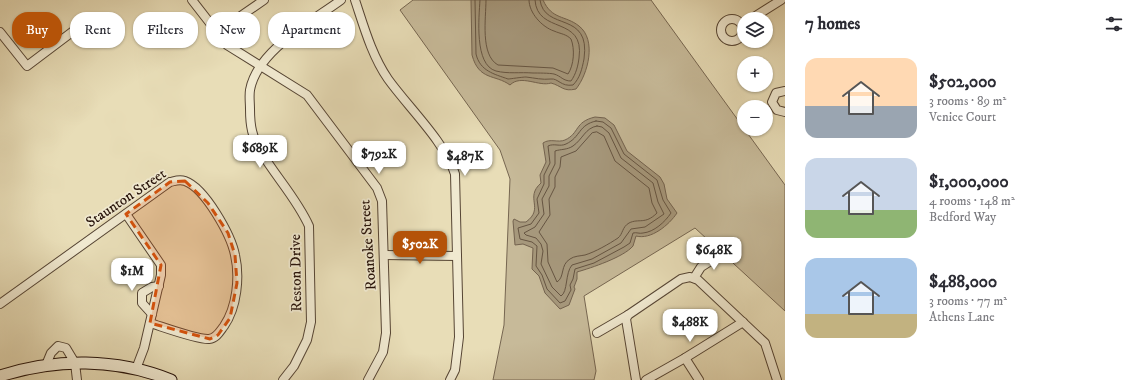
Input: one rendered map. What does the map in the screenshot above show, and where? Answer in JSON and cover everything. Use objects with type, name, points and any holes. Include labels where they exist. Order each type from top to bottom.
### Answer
[{"type":"street","name":"Roanoke Street","points":[[192,0],[206,19]]},
{"type":"street","points":[[247,12],[264,0]]},
{"type":"street","name":"Reston Drive","points":[[283,380],[294,366],[307,340],[311,322],[309,226],[304,213],[273,170],[252,137],[250,125],[250,90],[261,65],[275,48],[341,0]]},
{"type":"street","points":[[355,0],[370,46],[387,78],[442,148],[455,174],[458,337],[455,370],[450,380]]},
{"type":"street","points":[[762,12],[781,0]]},
{"type":"street","points":[[0,32],[27,66],[70,34]]},
{"type":"street","name":"Roanoke Street","points":[[232,48],[307,95],[377,188],[382,201],[386,333],[383,352],[368,380]]},
{"type":"street","points":[[785,91],[776,93],[772,102],[776,110],[785,112]]},
{"type":"street","name":"Staunton Street","points":[[0,304],[170,182],[178,180],[185,181],[194,186],[208,203],[228,234],[235,255],[237,283],[230,318],[218,335],[210,339],[197,338],[150,323]]},
{"type":"street","points":[[126,214],[161,265],[162,275],[144,348],[136,368]]},
{"type":"street","points":[[384,255],[457,256]]},
{"type":"street","points":[[694,278],[701,267],[720,255]]},
{"type":"street","points":[[598,332],[628,315],[681,279],[694,278],[765,343],[776,380]]},
{"type":"street","points":[[152,314],[142,303],[142,293],[152,286],[159,286]]},
{"type":"street","points":[[628,315],[626,319],[626,327],[636,380]]},
{"type":"street","points":[[646,380],[743,322]]},
{"type":"street","points":[[46,365],[51,353],[58,346],[66,348],[74,363],[77,380]]},
{"type":"street","points":[[685,358],[699,380]]},
{"type":"street","points":[[0,376],[21,369],[46,365],[103,363],[136,368],[171,380]]},
{"type":"highlighted area","points":[[185,181],[208,203],[228,233],[235,255],[237,283],[230,318],[218,335],[210,339],[150,323],[161,265],[126,214],[170,182]]},
{"type":"shaded area","points":[[413,0],[651,0],[737,119],[737,136],[750,136],[785,185],[785,311],[695,228],[584,296],[596,371],[594,380],[493,380],[504,325],[510,179],[500,150],[400,10]]},
{"type":"water","points":[[471,0],[543,0],[550,11],[579,26],[585,32],[588,40],[589,57],[584,75],[576,89],[568,90],[551,83],[546,84],[525,81],[514,82],[510,85],[483,73],[475,63],[472,55]]},
{"type":"water","points":[[595,117],[605,118],[614,125],[627,151],[660,177],[664,184],[667,199],[677,213],[664,227],[653,234],[642,237],[636,236],[633,246],[629,250],[607,262],[577,272],[577,279],[574,287],[575,289],[569,305],[560,309],[545,293],[539,276],[532,269],[533,248],[523,244],[515,245],[513,221],[514,219],[520,222],[526,222],[534,212],[534,193],[536,188],[541,183],[540,175],[546,162],[543,143],[548,141],[565,140],[573,134],[580,125],[588,119]]}]
